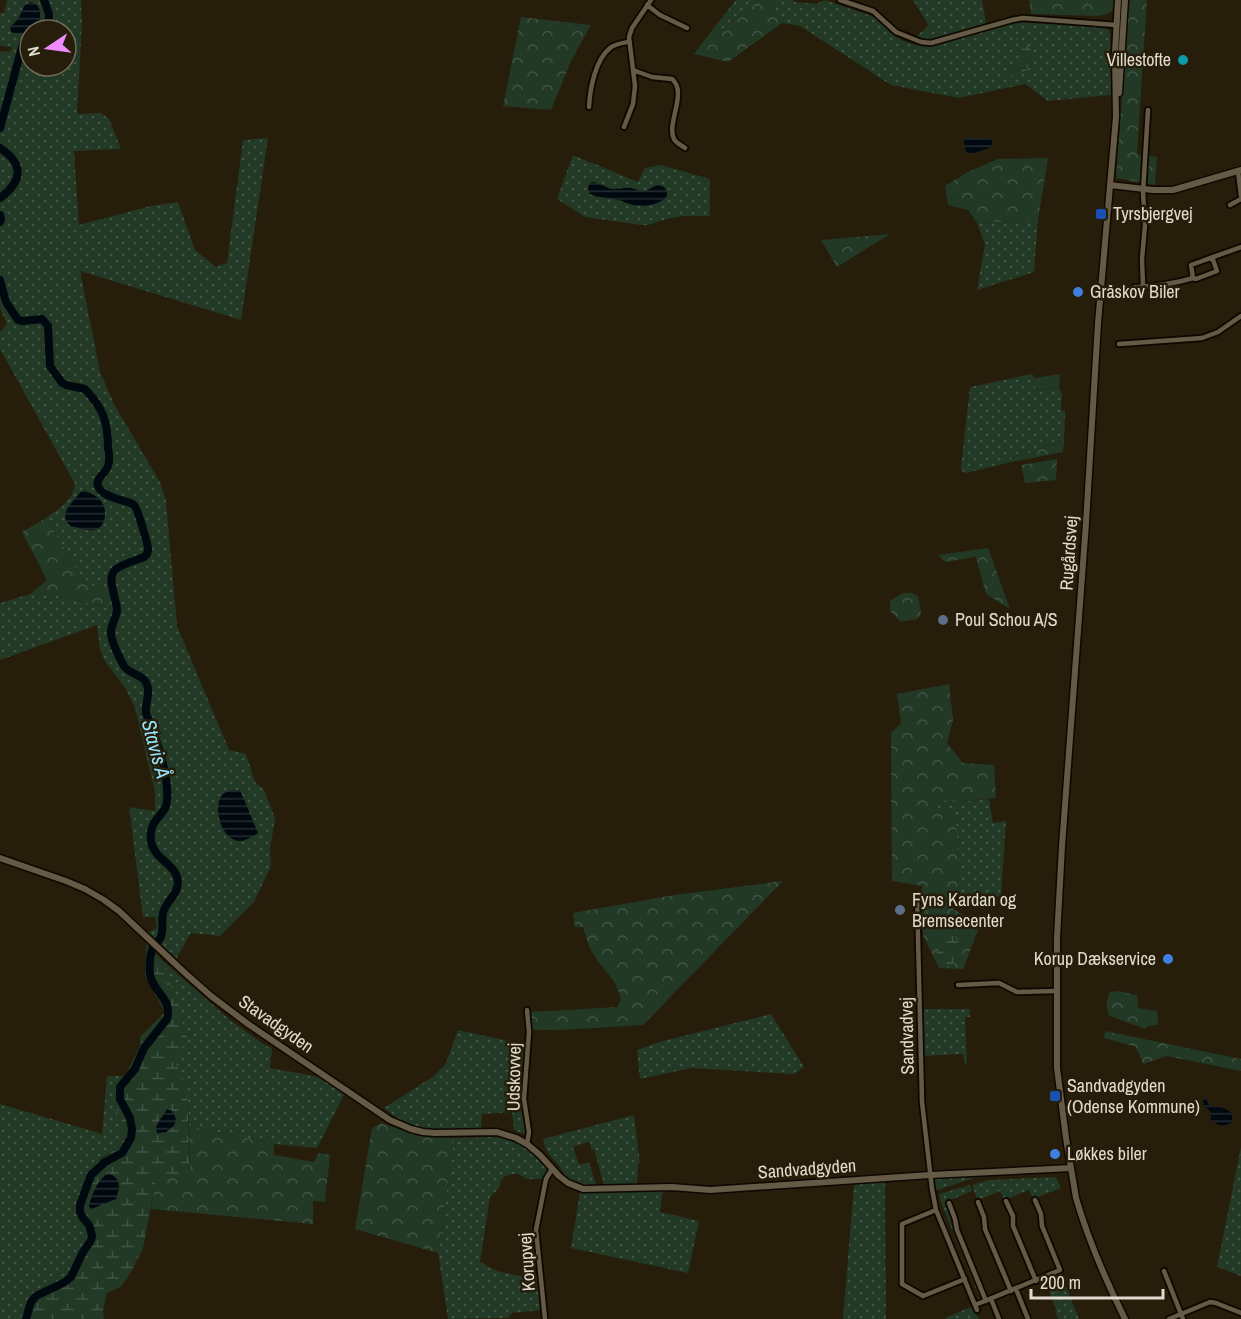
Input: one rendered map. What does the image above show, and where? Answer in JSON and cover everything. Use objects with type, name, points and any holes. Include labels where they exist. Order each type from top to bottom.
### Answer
[{"type":"main road","name":"Rugårdsvej","points":[[1118,0],[1121,60],[1119,98],[1098,323],[1085,544],[1061,865],[1056,991],[1057,1068],[1071,1168],[1080,1212],[1125,1319]]},
{"type":"main road","name":"Rugårdsvej","points":[[1116,117],[1115,53],[1125,0]]},
{"type":"main road","points":[[1110,184],[1163,191],[1181,189],[1240,171]]},
{"type":"main road","name":"Stavadgyden","points":[[0,858],[85,889],[104,900],[211,996],[248,1024],[390,1120],[411,1129],[435,1133],[497,1132],[527,1144],[552,1169]]},
{"type":"main road","name":"Sandvadgyden","points":[[552,1169],[568,1183],[583,1189],[653,1187],[710,1191],[930,1175],[1071,1168]]},
{"type":"street","points":[[624,127],[633,104],[635,86],[628,42],[632,28],[651,0]]},
{"type":"street","points":[[840,0],[873,11],[896,32],[921,42],[931,43],[1023,18],[1120,23]]},
{"type":"street","points":[[647,5],[660,15],[687,28]]},
{"type":"street","points":[[589,107],[592,81],[603,57],[615,45],[628,42]]},
{"type":"street","points":[[633,70],[652,77],[672,79],[677,83],[678,98],[672,133],[675,142],[685,148]]},
{"type":"street","points":[[1143,286],[1142,259],[1145,225],[1143,189],[1148,110]]},
{"type":"street","points":[[1230,205],[1241,198],[1240,171]]},
{"type":"street","points":[[1193,278],[1191,265],[1241,247]]},
{"type":"street","points":[[1135,287],[1196,279],[1217,270],[1212,258]]},
{"type":"street","points":[[1119,344],[1202,338],[1218,332],[1241,316]]},
{"type":"street","name":"Sandvadvej","points":[[917,895],[922,1102],[936,1210],[976,1308],[988,1300]]},
{"type":"street","points":[[958,985],[999,983],[1017,992],[1056,991]]},
{"type":"street","name":"Udskovvej","points":[[527,1010],[529,1032],[524,1099],[529,1132],[527,1144]]},
{"type":"street","name":"Korupvej","points":[[545,1319],[536,1230],[546,1179],[552,1169]]},
{"type":"street","points":[[988,1300],[1061,1270],[1042,1226],[1041,1214],[1035,1200]]},
{"type":"street","points":[[1006,1201],[1036,1281]]},
{"type":"street","points":[[978,1202],[986,1229],[1028,1319]]},
{"type":"street","points":[[949,1203],[957,1230],[988,1300],[999,1319]]},
{"type":"street","points":[[936,1210],[902,1224],[902,1284],[923,1296],[964,1279]]},
{"type":"street","points":[[1164,1271],[1182,1316]]},
{"type":"street","points":[[1169,1319],[1182,1316],[1210,1302],[1216,1302],[1241,1313]]},
{"type":"green space","points":[[7,0],[81,0],[77,114],[101,113],[109,119],[121,149],[74,151],[79,225],[151,206],[178,202],[195,250],[216,267],[227,263],[243,140],[268,138],[241,320],[80,271],[100,372],[115,406],[160,482],[166,501],[177,626],[229,750],[246,754],[255,782],[264,790],[275,818],[270,850],[271,866],[254,902],[220,936],[191,933],[176,959],[148,932],[157,928],[155,917],[143,917],[129,807],[155,811],[155,792],[135,708],[126,689],[105,661],[100,650],[97,625],[0,660],[0,603],[30,594],[49,593],[107,608],[86,585],[46,518],[68,500],[75,484],[0,349],[0,332],[7,324],[0,308],[0,52],[11,51],[12,47],[0,46],[0,13],[4,13]]},
{"type":"green space","points":[[736,0],[759,0],[722,30],[709,34]]},
{"type":"green space","points":[[759,0],[773,0],[770,12],[782,23],[728,62],[694,54],[709,34],[722,30]]},
{"type":"green space","points":[[773,0],[793,0],[794,2],[817,4],[825,0],[874,17],[900,39],[910,44],[921,45],[932,45],[1012,22],[1102,26],[1110,31],[1111,95],[1048,101],[1025,84],[959,98],[891,85],[800,26],[782,23],[769,12]]},
{"type":"green space","points":[[913,0],[982,0],[986,23],[929,40],[921,40],[915,37],[929,26]]},
{"type":"green space","points":[[1029,0],[1114,0],[1112,11],[1097,16],[1031,14]]},
{"type":"green space","points":[[1129,0],[1147,0],[1137,154],[1157,157],[1155,185],[1116,178]]},
{"type":"green space","points":[[521,17],[591,25],[571,61],[551,110],[503,106]]},
{"type":"green space","points":[[1016,38],[1024,41],[1033,54],[1026,71],[1012,76],[1002,76],[1019,60],[1020,51]]},
{"type":"green space","points":[[573,155],[638,182],[645,168],[661,165],[710,179],[710,216],[683,216],[648,225],[585,217],[557,199]]},
{"type":"green space","points":[[1048,158],[1038,220],[977,223],[968,210],[948,205],[945,186],[968,172],[998,159]]},
{"type":"green space","points":[[1038,220],[1034,272],[977,290],[985,244],[977,223]]},
{"type":"green space","points":[[890,234],[837,267],[821,240]]},
{"type":"green space","points":[[1032,374],[1036,390],[1059,388],[1062,393],[1061,411],[1065,410],[1064,442],[1015,456],[1007,463],[966,473],[962,471],[970,387]]},
{"type":"green space","points":[[1060,374],[1059,388],[1036,390],[1034,378]]},
{"type":"green space","points":[[1064,442],[1063,452],[1007,463],[1015,456]]},
{"type":"green space","points":[[1057,459],[1056,480],[1025,483],[1021,465]]},
{"type":"green space","points":[[46,518],[86,585],[104,587],[108,608],[49,593],[30,594],[47,580],[22,532]]},
{"type":"green space","points":[[988,548],[1010,609],[986,594],[976,557],[945,562],[938,555]]},
{"type":"green space","points":[[903,593],[918,596],[921,614],[917,619],[901,622],[890,611],[890,601]]},
{"type":"green space","points":[[949,684],[953,720],[947,743],[963,763],[994,765],[996,798],[956,802],[947,799],[936,807],[956,817],[959,894],[949,897],[953,909],[980,925],[963,969],[939,968],[923,935],[922,886],[892,881],[891,733],[901,723],[897,694]]},
{"type":"green space","points":[[947,799],[956,802],[989,799],[993,823],[1006,821],[1001,897],[959,894],[956,817],[936,807]]},
{"type":"green space","points":[[783,881],[643,1025],[532,1030],[530,1012],[618,1007],[621,998],[614,981],[590,949],[583,927],[575,927],[573,913],[674,895]]},
{"type":"green space","points":[[948,933],[954,934],[959,948],[957,956],[947,967],[942,965],[936,955],[941,939]]},
{"type":"green space","points":[[146,944],[163,961],[188,1040],[174,1059],[187,1087],[190,1178],[157,1174],[143,1248],[122,1286],[107,1293],[103,1311],[104,1319],[20,1319],[30,1300],[68,1277],[88,1237],[85,1226],[78,1221],[76,1208],[78,1192],[87,1170],[118,1147],[124,1139],[114,1094],[140,1046],[140,1037],[165,1012],[145,976]],"holes":[[[171,1110],[175,1122],[166,1133],[156,1127],[161,1117]],[[117,1179],[119,1189],[116,1198],[94,1208],[89,1206],[98,1183]]]},
{"type":"green space","points":[[163,961],[230,1020],[272,1048],[270,1068],[325,1078],[345,1093],[317,1148],[274,1144],[189,1126],[187,1087],[173,1059]]},
{"type":"green space","points":[[1119,991],[1137,995],[1138,1008],[1157,1011],[1158,1025],[1148,1026],[1145,1029],[1110,1016],[1107,1001],[1110,992]]},
{"type":"green space","points":[[923,1009],[970,1009],[970,1017],[965,1017],[967,1064],[965,1064],[963,1054],[924,1056]]},
{"type":"green space","points":[[771,1014],[804,1067],[794,1074],[691,1068],[640,1079],[637,1050],[659,1042]]},
{"type":"green space","points":[[458,1030],[527,1045],[521,1091],[527,1126],[526,1135],[514,1130],[512,1112],[482,1114],[481,1128],[442,1130],[413,1126],[384,1108],[434,1076],[446,1063]]},
{"type":"green space","points":[[1105,1031],[1241,1059],[1241,1071],[1167,1056],[1143,1064],[1136,1047],[1104,1038]]},
{"type":"green space","points":[[107,1076],[125,1076],[114,1094],[125,1139],[118,1147],[100,1159],[85,1226],[88,1237],[68,1277],[30,1300],[20,1319],[0,1319],[0,1104],[102,1134]]},
{"type":"green space","points":[[634,1115],[640,1163],[638,1164],[637,1184],[604,1185],[594,1149],[591,1150],[591,1144],[588,1142],[573,1147],[579,1165],[589,1162],[596,1185],[575,1183],[564,1174],[544,1144],[543,1139]]},
{"type":"green space","points":[[381,1123],[418,1136],[454,1138],[438,1253],[355,1229],[372,1128]]},
{"type":"green space","points":[[189,1126],[274,1144],[274,1155],[314,1162],[319,1153],[330,1155],[325,1202],[313,1201],[313,1224],[151,1209],[157,1174],[190,1177]]},
{"type":"green space","points":[[454,1138],[508,1139],[523,1146],[536,1155],[547,1169],[543,1179],[527,1179],[518,1174],[511,1174],[501,1181],[499,1188],[490,1197],[480,1262],[497,1271],[538,1277],[541,1310],[512,1313],[508,1318],[448,1319],[438,1253]]},
{"type":"green space","points":[[1241,1147],[1241,1276],[1217,1267]]},
{"type":"green space","points":[[984,1175],[937,1190],[935,1187],[940,1208],[977,1301],[939,1210],[934,1184],[934,1181],[937,1177]]},
{"type":"green space","points":[[1056,1177],[1061,1188],[1033,1199],[1029,1190],[1004,1200],[1000,1191],[977,1199],[972,1185],[989,1180]]},
{"type":"green space","points":[[885,1181],[886,1319],[843,1319],[854,1185]]},
{"type":"green space","points":[[970,1185],[972,1191],[947,1203],[953,1220],[951,1222],[983,1299],[978,1301],[978,1297],[981,1297],[939,1194]]},
{"type":"green space","points":[[663,1190],[660,1212],[699,1221],[688,1273],[571,1248],[580,1192]]},
{"type":"green space","points":[[1061,1274],[1079,1319],[1058,1319],[1045,1281]]},
{"type":"green space","points":[[971,1307],[979,1319],[945,1319],[947,1317]]},
{"type":"shaded area","points":[[30,2],[35,3],[40,9],[40,18],[18,18]]},
{"type":"shaded area","points":[[18,18],[18,33],[11,32],[10,27]]},
{"type":"shaded area","points":[[967,138],[988,138],[992,140],[992,144],[989,148],[971,154],[966,152],[964,141]]},
{"type":"shaded area","points":[[591,182],[613,189],[629,188],[643,191],[660,185],[665,188],[667,194],[664,199],[656,203],[637,206],[590,194],[588,188]]},
{"type":"shaded area","points":[[84,490],[99,499],[105,509],[105,518],[98,529],[85,530],[70,526],[66,519],[69,506]]},
{"type":"shaded area","points":[[240,790],[258,833],[241,841],[234,840],[224,830],[218,808],[224,793]]},
{"type":"shaded area","points":[[1203,1098],[1206,1098],[1209,1105],[1230,1112],[1232,1114],[1231,1123],[1220,1125],[1211,1120],[1211,1112],[1204,1107]]},
{"type":"shaded area","points":[[167,1109],[175,1115],[175,1123],[169,1130],[157,1133],[156,1127]]},
{"type":"shaded area","points":[[109,1173],[116,1178],[119,1184],[116,1199],[91,1209],[89,1204],[96,1186]]},
{"type":"waterway","name":"Stavis Å","points":[[44,0],[49,18]]},
{"type":"waterway","name":"Stavis Å","points":[[0,128],[18,61]]},
{"type":"waterway","name":"Stavis Å","points":[[0,148],[13,160],[18,173],[8,192],[0,198]]},
{"type":"waterway","name":"Stavis Å","points":[[0,215],[0,222]]},
{"type":"waterway","name":"Stavis Å","points":[[0,280],[6,302],[18,320],[42,319],[48,326],[50,366],[62,383],[85,389],[100,409],[107,430],[109,464],[98,481],[98,486],[109,496],[134,505],[144,533],[147,554],[120,566],[113,574],[112,584],[117,610],[111,636],[124,666],[145,680],[147,684],[146,713],[163,763],[167,792],[166,806],[154,822],[151,841],[156,852],[174,871],[178,882],[163,912],[162,934],[153,948],[150,960],[152,980],[165,1000],[167,1019],[144,1048],[135,1069],[120,1087],[120,1099],[130,1118],[131,1138],[122,1153],[105,1162],[91,1175],[80,1205],[80,1212],[89,1225],[92,1237],[71,1277],[36,1296],[31,1302],[26,1319]]},
{"type":"place","name":"Villestofte","points":[[1183,60]]},
{"type":"place","name":"Tyrsbjergvej","points":[[1101,214]]},
{"type":"place","name":"Gråskov Biler","points":[[1078,292]]},
{"type":"place","name":"Poul Schou A/S","points":[[943,620]]},
{"type":"place","name":"Fyns Kardan og Bremsecenter","points":[[900,910]]},
{"type":"place","name":"Korup Dækservice","points":[[1168,959]]},
{"type":"place","name":"Sandvadgyden (Odense Kommune)","points":[[1055,1096]]},
{"type":"place","name":"Løkkes biler","points":[[1055,1154]]}]
